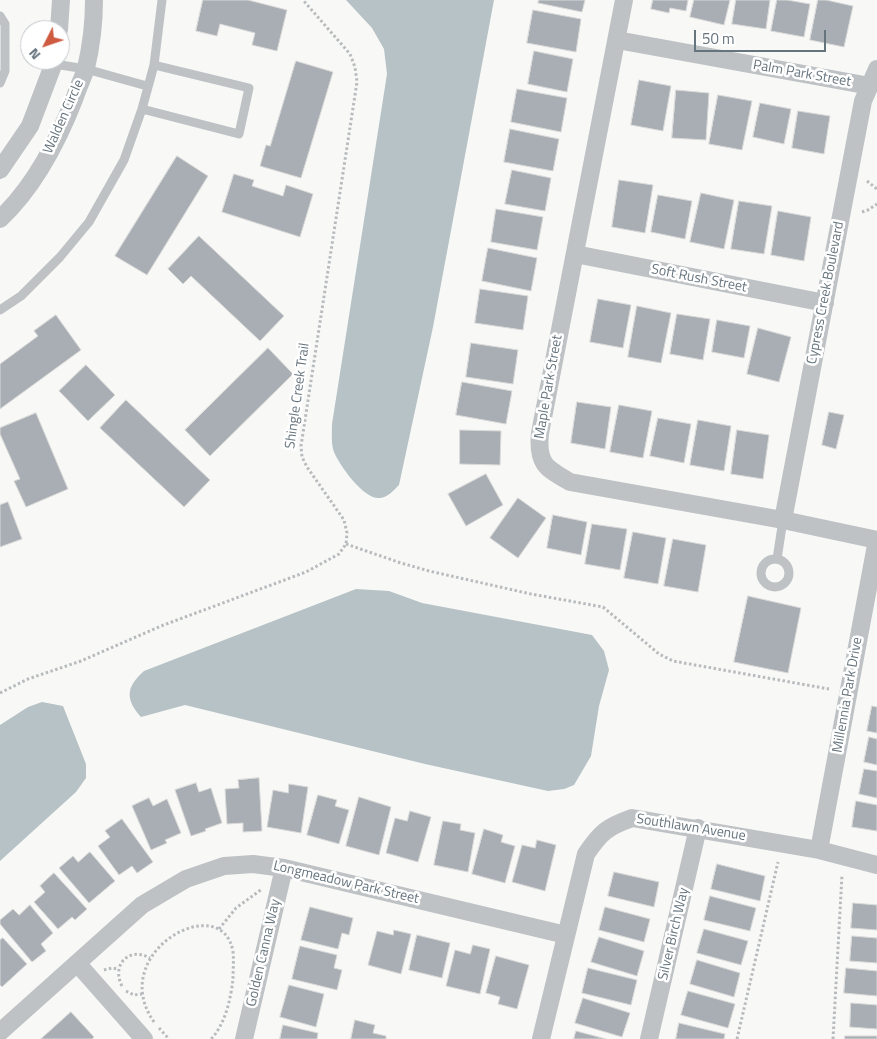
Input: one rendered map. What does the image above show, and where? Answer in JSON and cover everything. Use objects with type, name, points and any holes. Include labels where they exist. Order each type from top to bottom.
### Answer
[{"type":"street","points":[[60,20],[61,0]]},
{"type":"street","name":"Walden Circle","points":[[0,219],[9,211],[39,171],[65,123],[86,69],[94,0]]},
{"type":"street","name":"Maple Park Street","points":[[624,0],[540,432],[538,451],[549,470],[570,482],[783,520],[877,540]]},
{"type":"street","name":"Palm Park Street","points":[[616,40],[870,86]]},
{"type":"street","name":"Walden Circle","points":[[0,170],[30,126],[52,70]]},
{"type":"street","name":"Cypress Creek Boulevard","points":[[783,520],[863,101],[877,70]]},
{"type":"street","name":"Soft Rush Street","points":[[574,254],[824,303]]},
{"type":"street","name":"Millennia Park Drive","points":[[819,850],[877,540]]},
{"type":"street","name":"Southlawn Avenue","points":[[542,1039],[586,854],[599,836],[614,824],[632,818],[698,828],[819,850],[877,864]]},
{"type":"street","name":"Silver Birch Way","points":[[649,1039],[698,828]]},
{"type":"street","name":"Longmeadow Park Street","points":[[0,1032],[142,905],[186,879],[224,866],[254,864],[284,868],[566,935]]},
{"type":"street","name":"Golden Canna Way","points":[[244,1039],[284,868]]},
{"type":"street","points":[[77,964],[144,1039]]},
{"type":"lane","points":[[0,310],[28,289],[60,257],[90,222],[124,160],[142,109],[154,65],[162,0]]},
{"type":"lane","points":[[0,16],[5,24],[5,71],[0,83]]},
{"type":"lane","points":[[70,65],[147,86]]},
{"type":"lane","points":[[142,109],[239,134],[249,88],[154,65]]},
{"type":"lane","points":[[777,559],[783,520]]},
{"type":"path","name":"Shingle Creek Trail","points":[[303,0],[350,54],[355,67],[357,82],[301,446],[302,457],[306,467],[344,520],[347,533],[346,544]]},
{"type":"path","points":[[867,181],[877,189]]},
{"type":"path","points":[[862,212],[877,204]]},
{"type":"path","points":[[0,693],[28,678],[81,661],[160,626],[306,572],[339,554],[346,544],[401,564],[429,571],[531,594],[602,607],[659,654],[673,661],[829,689]]},
{"type":"path","points":[[737,1039],[778,862]]},
{"type":"path","points":[[833,1039],[842,875]]},
{"type":"path","points":[[218,928],[236,908],[260,890],[268,887]]},
{"type":"path","points":[[169,1039],[150,1016],[142,994],[142,980],[150,958],[159,945],[181,931],[196,925],[208,925],[218,928],[228,939],[233,951],[232,988],[218,1032],[211,1039]]},
{"type":"path","points":[[142,994],[134,995],[125,990],[121,984],[118,969],[124,960],[130,956],[142,954],[150,958]]},
{"type":"shaded area","points":[[346,0],[494,0],[433,327],[399,485],[388,495],[380,498],[367,494],[353,481],[337,458],[332,442],[332,424],[387,74],[384,49],[372,28]]},
{"type":"shaded area","points":[[356,589],[389,591],[422,603],[592,635],[604,651],[609,670],[599,706],[591,756],[574,785],[564,789],[548,791],[425,764],[185,705],[141,717],[132,704],[130,699],[131,688],[144,671]]},
{"type":"shaded area","points":[[42,702],[63,706],[86,764],[86,778],[76,792],[0,861],[0,725],[28,707]]},
{"type":"building","points":[[203,0],[248,0],[287,10],[277,51],[252,45],[255,33],[220,24],[217,36],[196,31]]},
{"type":"building","points":[[539,0],[585,0],[582,12],[538,3]]},
{"type":"building","points":[[653,0],[688,0],[686,11],[670,8],[669,13],[651,9]]},
{"type":"building","points":[[694,0],[730,0],[724,25],[690,17]]},
{"type":"building","points":[[736,0],[770,0],[766,29],[732,24]]},
{"type":"building","points":[[777,0],[810,4],[804,37],[771,31]]},
{"type":"building","points":[[818,0],[853,6],[844,47],[810,40]]},
{"type":"building","points":[[533,10],[581,19],[576,52],[527,43]]},
{"type":"building","points":[[534,51],[573,59],[567,92],[528,84]]},
{"type":"building","points":[[296,61],[333,72],[301,178],[260,166],[266,145],[270,146]]},
{"type":"building","points":[[639,80],[671,86],[663,131],[631,125]]},
{"type":"building","points":[[517,89],[567,98],[561,132],[511,122]]},
{"type":"building","points":[[676,90],[709,93],[706,140],[672,138]]},
{"type":"building","points":[[718,95],[752,101],[742,150],[709,144]]},
{"type":"building","points":[[760,103],[791,109],[784,144],[753,137]]},
{"type":"building","points":[[798,111],[830,116],[824,154],[792,148]]},
{"type":"building","points":[[510,129],[559,139],[553,171],[504,162]]},
{"type":"building","points":[[177,156],[208,176],[147,275],[115,256]]},
{"type":"building","points":[[512,170],[551,178],[545,211],[505,204]]},
{"type":"building","points":[[234,174],[254,180],[252,186],[283,196],[286,185],[313,194],[300,237],[222,212]]},
{"type":"building","points":[[619,180],[653,185],[645,233],[612,227]]},
{"type":"building","points":[[701,193],[734,200],[724,249],[690,242]]},
{"type":"building","points":[[658,195],[692,201],[685,239],[651,232]]},
{"type":"building","points":[[739,201],[772,206],[764,254],[731,249]]},
{"type":"building","points":[[496,209],[543,217],[537,250],[491,242]]},
{"type":"building","points":[[778,211],[811,217],[804,261],[771,255]]},
{"type":"building","points":[[199,236],[284,316],[260,341],[191,276],[183,284],[168,269]]},
{"type":"building","points":[[488,248],[537,258],[531,291],[482,281]]},
{"type":"building","points":[[480,289],[528,296],[523,330],[475,323]]},
{"type":"building","points":[[598,299],[631,305],[623,348],[590,342]]},
{"type":"building","points":[[637,306],[671,313],[661,363],[628,357]]},
{"type":"building","points":[[677,314],[710,319],[703,360],[670,354]]},
{"type":"building","points":[[56,315],[81,350],[0,409],[0,364],[38,336],[34,331]]},
{"type":"building","points":[[717,320],[750,326],[744,358],[712,352]]},
{"type":"building","points":[[758,328],[791,337],[779,382],[747,374]]},
{"type":"building","points":[[471,343],[518,350],[513,384],[466,377]]},
{"type":"building","points":[[268,348],[293,374],[210,456],[185,430]]},
{"type":"building","points":[[86,365],[115,395],[88,421],[59,391]]},
{"type":"building","points":[[462,382],[512,391],[506,424],[456,415]]},
{"type":"building","points":[[126,400],[210,480],[184,507],[100,428]]},
{"type":"building","points":[[577,402],[611,407],[605,449],[571,443]]},
{"type":"building","points":[[619,405],[652,411],[643,458],[610,452]]},
{"type":"building","points":[[829,412],[844,415],[836,449],[822,445]]},
{"type":"building","points":[[36,413],[68,489],[26,507],[14,481],[20,479],[0,434],[0,428]]},
{"type":"building","points":[[658,418],[691,424],[684,463],[650,456]]},
{"type":"building","points":[[698,420],[731,426],[724,471],[690,465]]},
{"type":"building","points":[[460,430],[501,431],[500,465],[460,464]]},
{"type":"building","points":[[737,430],[769,435],[763,479],[731,474]]},
{"type":"building","points":[[486,474],[503,505],[466,526],[448,494]]},
{"type":"building","points":[[518,498],[546,518],[518,558],[490,538]]},
{"type":"building","points":[[8,502],[22,539],[0,547],[0,505]]},
{"type":"building","points":[[553,515],[587,522],[581,555],[547,548]]},
{"type":"building","points":[[592,524],[627,529],[620,570],[585,564]]},
{"type":"building","points":[[633,532],[666,538],[658,584],[624,578]]},
{"type":"building","points":[[673,539],[706,545],[698,592],[664,586]]},
{"type":"building","points":[[748,596],[801,608],[788,673],[734,662]]},
{"type":"building","points":[[872,706],[877,707],[877,733],[867,731]]},
{"type":"building","points":[[869,737],[877,739],[877,765],[864,762]]},
{"type":"building","points":[[864,769],[877,771],[877,798],[859,794]]},
{"type":"building","points":[[259,778],[262,831],[243,832],[243,823],[227,824],[225,789],[239,788],[238,780]]},
{"type":"building","points":[[196,783],[199,792],[211,788],[222,823],[191,836],[175,790]]},
{"type":"building","points":[[289,784],[308,787],[301,833],[267,827],[273,790],[288,793]]},
{"type":"building","points":[[318,795],[337,800],[335,806],[349,810],[339,844],[307,835]]},
{"type":"building","points":[[359,797],[391,807],[379,855],[346,846]]},
{"type":"building","points":[[149,798],[153,806],[167,799],[181,833],[165,840],[167,843],[151,850],[132,806]]},
{"type":"building","points":[[856,801],[877,805],[877,831],[852,827]]},
{"type":"building","points":[[410,811],[431,817],[418,862],[386,853],[395,818],[407,821]]},
{"type":"building","points":[[122,819],[153,862],[137,873],[132,866],[119,875],[98,846],[110,837],[105,831]]},
{"type":"building","points":[[443,821],[461,824],[460,830],[475,833],[468,872],[434,865]]},
{"type":"building","points":[[484,829],[503,835],[501,842],[515,846],[505,883],[472,874]]},
{"type":"building","points":[[537,840],[556,845],[545,891],[512,882],[522,845],[535,848]]},
{"type":"building","points":[[90,852],[115,881],[89,903],[59,868],[73,856],[78,862]]},
{"type":"building","points":[[717,864],[765,876],[760,901],[711,889]]},
{"type":"building","points":[[614,872],[659,882],[654,907],[608,896]]},
{"type":"building","points":[[54,873],[87,909],[75,920],[72,917],[58,929],[34,902],[45,892],[40,886]]},
{"type":"building","points":[[710,896],[756,908],[750,931],[704,920]]},
{"type":"building","points":[[853,903],[877,905],[877,930],[851,928]]},
{"type":"building","points":[[30,905],[53,933],[41,944],[46,951],[32,962],[0,924],[0,920],[13,909],[19,915]]},
{"type":"building","points":[[310,907],[353,918],[349,935],[342,933],[338,949],[301,940]]},
{"type":"building","points":[[605,907],[650,919],[644,942],[599,930]]},
{"type":"building","points":[[704,929],[748,941],[741,965],[697,953]]},
{"type":"building","points":[[394,930],[411,934],[401,974],[368,965],[377,931],[393,935]]},
{"type":"building","points":[[417,935],[450,943],[442,978],[409,970]]},
{"type":"building","points":[[852,936],[877,938],[877,963],[850,961]]},
{"type":"building","points":[[599,937],[644,951],[637,976],[591,962]]},
{"type":"building","points":[[3,938],[27,964],[2,987],[0,985],[0,940]]},
{"type":"building","points":[[473,945],[490,949],[480,994],[446,986],[455,950],[470,954]]},
{"type":"building","points":[[300,946],[337,955],[334,968],[342,970],[337,990],[292,979]]},
{"type":"building","points":[[496,956],[529,965],[517,1009],[498,1004],[500,997],[486,993]]},
{"type":"building","points":[[697,960],[740,973],[734,997],[690,984]]},
{"type":"building","points":[[588,968],[637,980],[631,1005],[582,993]]},
{"type":"building","points":[[846,968],[877,971],[877,996],[844,993]]},
{"type":"building","points":[[289,985],[324,994],[316,1027],[280,1017]]},
{"type":"building","points":[[688,991],[735,1004],[728,1028],[681,1015]]},
{"type":"building","points":[[583,998],[630,1013],[622,1037],[575,1023]]},
{"type":"building","points":[[851,1003],[877,1005],[877,1029],[850,1027]]},
{"type":"building","points":[[71,1012],[94,1037],[92,1039],[41,1039]]},
{"type":"building","points":[[355,1020],[375,1025],[373,1033],[386,1036],[386,1039],[351,1039]]},
{"type":"building","points":[[679,1023],[725,1034],[724,1039],[676,1039]]},
{"type":"building","points":[[283,1025],[318,1033],[317,1039],[280,1039]]},
{"type":"building","points":[[576,1031],[606,1039],[574,1039]]},
{"type":"building","points":[[845,1036],[877,1036],[877,1039],[845,1039]]}]
